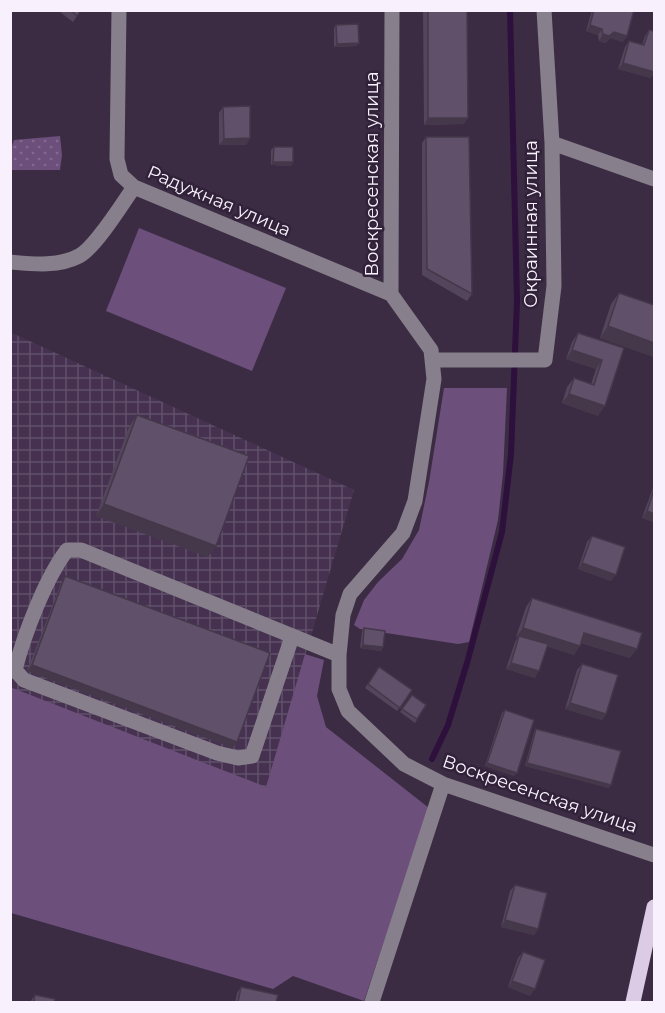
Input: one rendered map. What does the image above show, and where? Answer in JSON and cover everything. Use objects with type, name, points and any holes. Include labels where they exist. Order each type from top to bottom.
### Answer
[{"type":"main road","points":[[633,1002],[654,907]]},
{"type":"street","name":"Радужная улица","points":[[119,10],[117,159],[121,175],[134,188],[391,294]]},
{"type":"street","name":"Воскресенская улица","points":[[392,10],[391,294],[430,350],[434,379],[415,501],[403,533],[350,594],[343,615],[339,655],[339,689],[348,711],[404,764],[443,784],[654,855]]},
{"type":"street","name":"Окраинная улица","points":[[432,360],[544,360],[554,286],[552,143],[544,10]]},
{"type":"street","points":[[552,143],[654,179]]},
{"type":"street","points":[[10,262],[45,264],[62,262],[81,255],[95,241],[134,188]]},
{"type":"street","points":[[292,637],[252,756],[238,758],[217,753],[24,680],[15,670],[54,567],[67,550],[81,550],[339,655]]},
{"type":"street","points":[[372,1002],[443,784]]},
{"type":"shaded area","points":[[60,136],[62,155],[60,170],[11,170],[11,149],[14,140]]},
{"type":"shaded area","points":[[139,228],[286,288],[252,371],[106,311]]},
{"type":"shaded area","points":[[10,332],[354,490],[266,788],[11,688]]},
{"type":"shaded area","points":[[444,388],[507,388],[503,474],[498,520],[469,642],[458,644],[360,629],[354,625],[364,600],[378,582],[402,559],[419,530]]},
{"type":"shaded area","points":[[305,654],[324,660],[317,696],[326,727],[429,808],[364,1001],[293,976],[273,989],[11,913],[10,687],[266,787]]},
{"type":"building","points":[[71,10],[81,10],[77,16]]},
{"type":"building","points":[[428,10],[467,10],[468,118],[428,118]]},
{"type":"building","points":[[594,10],[634,10],[627,36],[614,32],[609,36],[603,34],[602,29],[590,25]]},
{"type":"building","points":[[358,24],[359,43],[337,44],[336,25]]},
{"type":"building","points":[[649,30],[654,31],[654,72],[623,63],[629,41],[644,45]]},
{"type":"building","points":[[250,106],[250,138],[224,139],[223,107]]},
{"type":"building","points":[[426,137],[469,137],[472,294],[427,269]]},
{"type":"building","points":[[274,147],[293,147],[293,162],[273,162]]},
{"type":"building","points":[[619,293],[654,305],[654,343],[608,326]]},
{"type":"building","points":[[578,333],[624,348],[605,406],[569,394],[574,378],[594,385],[602,360],[572,350]]},
{"type":"building","points":[[137,415],[249,456],[216,546],[104,504]]},
{"type":"building","points":[[654,490],[654,514],[647,511]]},
{"type":"building","points":[[592,536],[625,547],[616,575],[582,563]]},
{"type":"building","points":[[65,576],[270,653],[237,742],[32,665]]},
{"type":"building","points":[[532,598],[642,633],[637,649],[584,633],[580,646],[523,628]]},
{"type":"building","points":[[364,628],[385,631],[383,647],[363,645]]},
{"type":"building","points":[[519,636],[548,644],[539,671],[511,663]]},
{"type":"building","points":[[582,664],[618,675],[606,714],[570,703]]},
{"type":"building","points":[[379,667],[412,690],[400,708],[368,684]]},
{"type":"building","points":[[412,695],[426,705],[417,719],[402,709]]},
{"type":"building","points":[[505,710],[534,720],[517,773],[487,763]]},
{"type":"building","points":[[536,729],[621,751],[611,785],[527,763]]},
{"type":"building","points":[[515,885],[547,893],[538,929],[505,920]]},
{"type":"building","points":[[523,952],[545,960],[535,989],[512,981]]},
{"type":"building","points":[[241,987],[278,995],[276,1002],[238,1002]]},
{"type":"building","points":[[35,995],[55,999],[54,1002],[34,1002]]},
{"type":"waterway","points":[[432,759],[448,725],[502,532],[511,454],[517,301],[510,10]]}]
